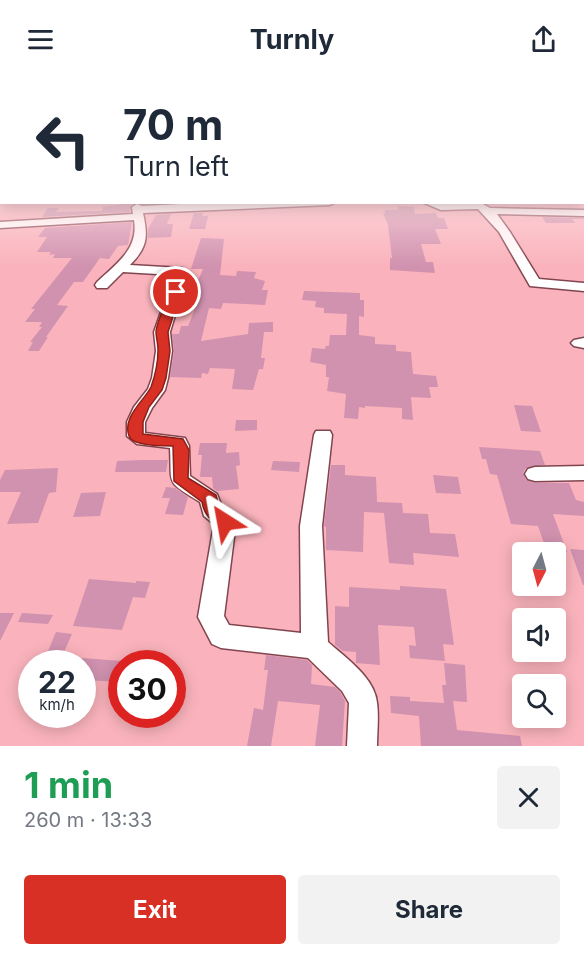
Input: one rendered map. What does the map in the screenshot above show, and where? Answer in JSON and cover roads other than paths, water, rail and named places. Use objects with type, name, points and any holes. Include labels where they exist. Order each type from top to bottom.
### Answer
[{"type":"street","points":[[0,225],[137,210],[264,204]]},
{"type":"street","points":[[433,204],[441,207],[477,205],[488,211],[518,252],[535,283],[584,287]]},
{"type":"street","points":[[102,285],[123,268],[135,253],[142,233],[137,210]]},
{"type":"street","points":[[488,211],[584,213]]},
{"type":"street","points":[[123,268],[182,272],[162,332],[164,351],[160,378],[156,390],[143,407],[136,422],[136,436],[144,440],[178,442],[181,450],[180,476],[182,481],[210,499],[212,510],[225,522],[211,617],[221,636],[315,647],[352,682],[363,701],[362,746]]},
{"type":"street","points":[[315,647],[311,526],[323,435]]},
{"type":"street","points":[[535,474],[584,472]]}]
